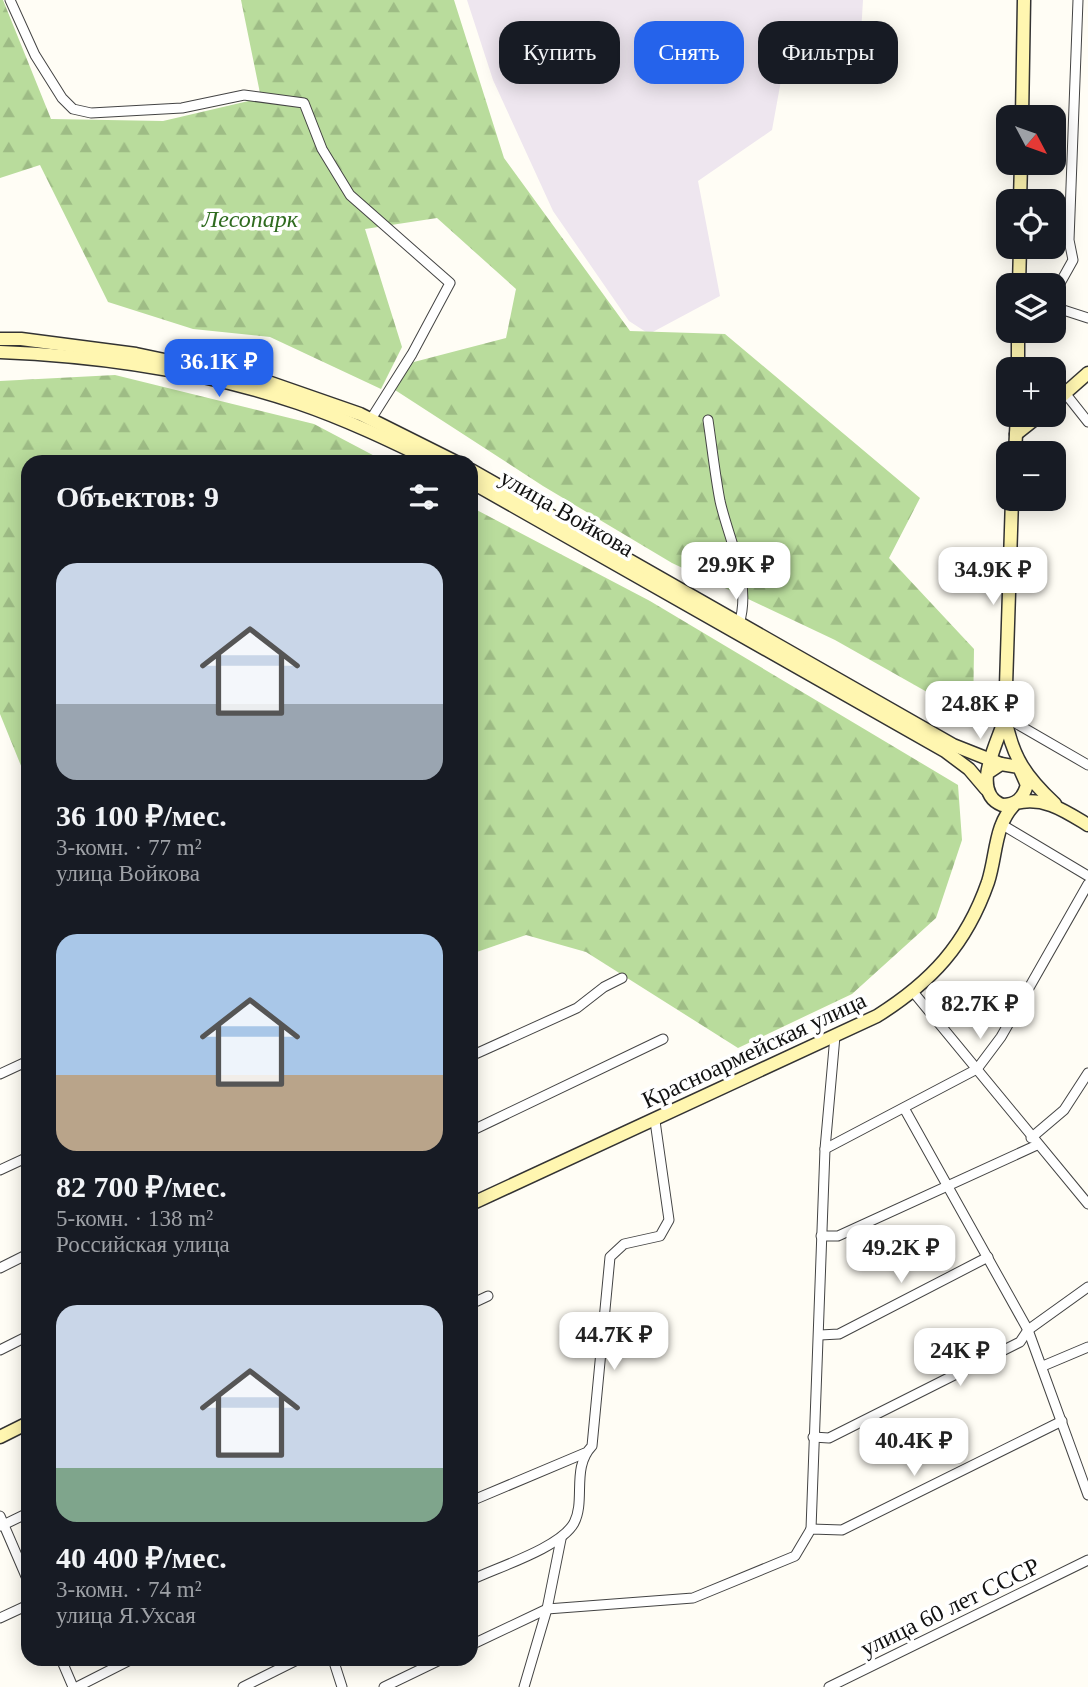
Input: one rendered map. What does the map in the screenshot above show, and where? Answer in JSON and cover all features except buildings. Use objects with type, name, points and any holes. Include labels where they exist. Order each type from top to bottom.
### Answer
[{"type":"main road","points":[[1022,105],[1024,0]]},
{"type":"main road","points":[[0,339],[20,339],[136,354],[268,382],[371,419],[442,455]]},
{"type":"main road","points":[[0,352],[107,360],[240,387],[340,418],[419,455]]},
{"type":"main road","points":[[1066,392],[1088,373]]},
{"type":"main road","points":[[1016,427],[1016,441]]},
{"type":"main road","points":[[1016,434],[1025,427]]},
{"type":"main road","name":"улица Войкова","points":[[478,474],[953,745],[996,761]]},
{"type":"main road","name":"улица Войкова","points":[[478,486],[934,744],[969,769],[988,793],[1001,824]]},
{"type":"main road","points":[[1012,511],[1005,717],[996,761],[989,772],[988,793],[1002,805],[1040,801],[1058,807],[1088,825]]},
{"type":"main road","points":[[1001,824],[1024,795],[1027,785],[1009,737],[1005,717]]},
{"type":"main road","points":[[996,761],[1010,764],[1025,774],[1058,807]]},
{"type":"main road","name":"Красноармейская улица","points":[[478,1201],[877,1016],[914,993],[940,969],[958,942],[987,883],[1001,824]]},
{"type":"main road","points":[[0,1437],[21,1426]]},
{"type":"street","points":[[10,0],[35,55],[62,98],[73,108],[91,113],[182,108],[244,95],[304,103],[323,149],[350,195],[450,283],[412,354],[371,419]]},
{"type":"street","points":[[1066,273],[1073,260],[1069,240],[1078,0]]},
{"type":"street","points":[[1066,311],[1088,318]]},
{"type":"street","points":[[1066,394],[1088,422]]},
{"type":"street","points":[[708,420],[721,502],[737,558],[745,604],[739,624]]},
{"type":"street","points":[[1005,717],[1088,765]]},
{"type":"street","points":[[1001,824],[1088,876]]},
{"type":"street","points":[[825,1149],[977,1069],[1001,1037],[1088,884]]},
{"type":"street","points":[[478,1053],[577,1008],[604,987],[622,978]]},
{"type":"street","points":[[914,993],[1034,1142],[1088,1204]]},
{"type":"street","points":[[478,1642],[547,1609],[693,1598],[795,1556],[810,1529],[820,1335],[825,1149],[835,1036]]},
{"type":"street","points":[[478,1128],[663,1039]]},
{"type":"street","points":[[0,1074],[21,1064]]},
{"type":"street","points":[[821,1236],[838,1236],[1034,1142],[1085,1087],[1088,1073]]},
{"type":"street","points":[[904,1108],[1028,1330],[1088,1495]]},
{"type":"street","points":[[478,1498],[585,1453],[592,1446],[610,1256],[624,1244],[660,1236],[669,1220],[655,1121]]},
{"type":"street","points":[[0,1170],[21,1160]]},
{"type":"street","points":[[820,1335],[839,1334],[988,1257]]},
{"type":"street","points":[[0,1268],[21,1258]]},
{"type":"street","points":[[813,1437],[829,1438],[1020,1342],[1028,1330],[1088,1287]]},
{"type":"street","points":[[478,1301],[488,1296]]},
{"type":"street","points":[[0,1350],[21,1340]]},
{"type":"street","points":[[1043,1366],[1088,1347]]},
{"type":"street","points":[[810,1529],[842,1530],[1062,1421]]},
{"type":"street","points":[[524,1687],[547,1609],[561,1539],[575,1521],[585,1453]]},
{"type":"street","points":[[21,1515],[1,1522],[21,1566]]},
{"type":"street","points":[[478,1577],[561,1539]]},
{"type":"street","name":"улица 60 лет СССР","points":[[829,1687],[1088,1560]]},
{"type":"street","points":[[0,1618],[21,1608]]},
{"type":"street","points":[[64,1666],[75,1687],[118,1666]]},
{"type":"street","points":[[243,1687],[285,1666]]},
{"type":"street","points":[[335,1666],[342,1687]]},
{"type":"street","points":[[384,1687],[428,1666]]},
{"type":"shaded area","points":[[467,0],[863,0],[862,21],[758,21],[758,84],[780,84],[772,130],[698,181],[720,296],[649,334],[629,321],[553,211],[493,80]]},
{"type":"green space","name":"Лесопарк","points":[[0,0],[3,0],[51,119],[163,121],[261,98],[241,0],[454,0],[504,158],[630,331],[725,334],[920,498],[889,558],[974,649],[973,718],[835,640],[672,563],[543,486],[395,390],[410,363],[506,338],[516,289],[437,218],[365,229],[402,347],[381,389],[270,337],[193,329],[108,302],[40,165],[0,178]]},
{"type":"green space","points":[[115,375],[314,424],[373,455],[21,455],[21,766],[0,714],[0,381]]},
{"type":"green space","points":[[478,511],[650,601],[958,785],[962,840],[936,918],[852,994],[738,1048],[586,952],[526,935],[478,952]]}]
